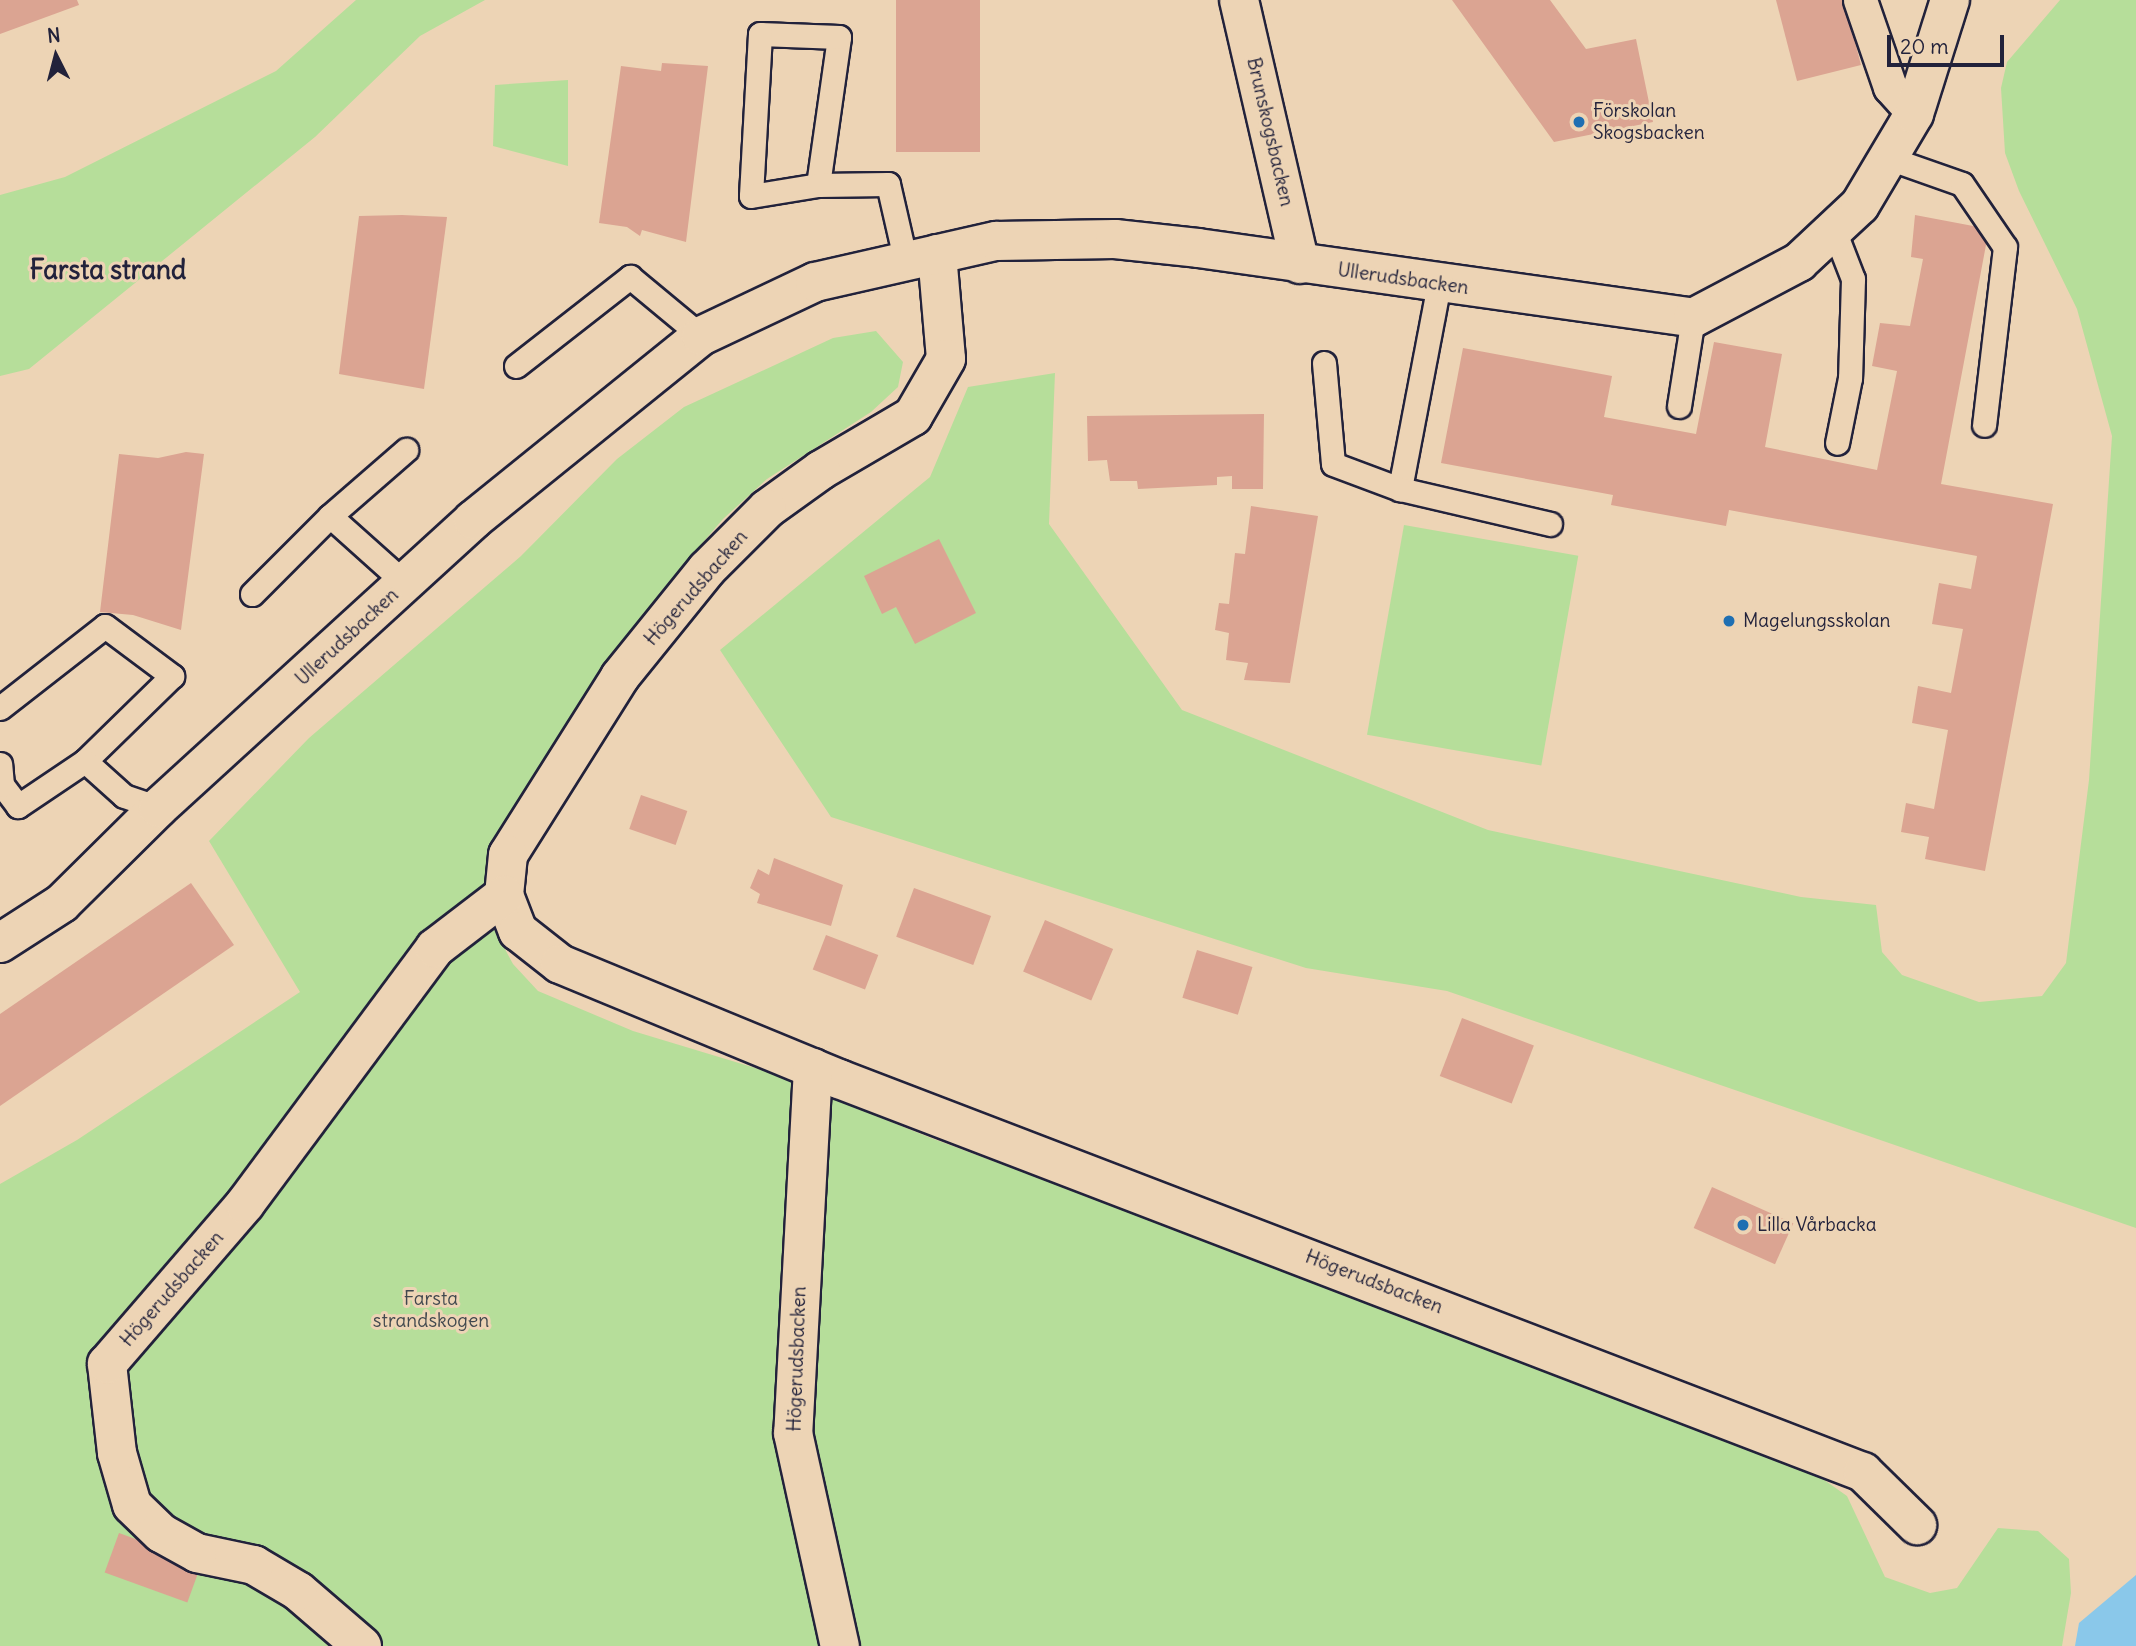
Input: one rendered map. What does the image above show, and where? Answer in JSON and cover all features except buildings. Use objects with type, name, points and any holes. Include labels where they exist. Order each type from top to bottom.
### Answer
[{"type":"street","name":"Brunskogsbacken","points":[[1239,0],[1300,264]]},
{"type":"street","points":[[1860,0],[1890,87],[1914,114]]},
{"type":"street","points":[[1693,317],[1799,262],[1860,205],[1891,159],[1914,114],[1950,0]]},
{"type":"street","name":"Ullerudsbacken","points":[[0,943],[62,903],[158,808],[473,520],[701,336],[815,282],[996,241],[1115,239],[1693,317]]},
{"type":"street","name":"Högerudsbacken","points":[[921,256],[946,359],[913,416],[821,470],[767,509],[707,569],[620,677],[527,820],[508,855],[504,895],[518,931],[560,964],[813,1068],[1863,1472],[1917,1525]]},
{"type":"street","name":"Högerudsbacken","points":[[362,1646],[298,1591],[254,1565],[197,1553],[161,1533],[132,1505],[117,1453],[107,1364],[245,1204],[435,948],[504,895]]},
{"type":"street","name":"Högerudsbacken","points":[[813,1068],[793,1433],[841,1646]]},
{"type":"lane","points":[[818,185],[839,37],[760,34],[751,196],[818,185],[888,184],[921,256]]},
{"type":"lane","points":[[1891,159],[1962,184],[2005,247],[1984,425]]},
{"type":"lane","points":[[1834,230],[1853,279],[1850,378],[1838,443]]},
{"type":"lane","points":[[516,366],[630,277],[701,336]]},
{"type":"lane","points":[[1400,489],[1439,284]]},
{"type":"lane","points":[[1679,406],[1693,317]]},
{"type":"lane","points":[[1324,363],[1334,464],[1400,489],[1550,524]]},
{"type":"lane","points":[[252,594],[330,516],[406,450]]},
{"type":"lane","points":[[330,516],[405,583]]},
{"type":"lane","points":[[0,708],[105,626],[172,676],[85,761],[18,806],[2,785],[0,764]]},
{"type":"lane","points":[[85,761],[124,796],[158,808]]},
{"type":"green space","points":[[356,0],[485,0],[420,36],[315,137],[29,369],[0,376],[0,195],[65,177],[276,71]]},
{"type":"green space","points":[[2060,0],[2136,0],[2136,1228],[1447,991],[1306,968],[831,817],[720,650],[930,477],[968,387],[1055,373],[1049,524],[1182,710],[1488,830],[1801,897],[1876,905],[1882,952],[1902,975],[1979,1002],[2042,996],[2066,963],[2089,780],[2112,436],[2077,309],[2019,191],[2005,153],[2001,88],[2007,62]]},
{"type":"green space","points":[[568,80],[568,166],[493,146],[495,85]]},
{"type":"green space","name":"Farsta strandskogen","points":[[876,331],[903,362],[898,387],[871,412],[767,479],[723,519],[662,590],[584,701],[488,884],[498,936],[513,964],[538,991],[633,1031],[762,1070],[931,1138],[1793,1458],[1847,1496],[1885,1577],[1930,1593],[1957,1588],[1998,1528],[2038,1531],[2069,1559],[2071,1593],[2062,1646],[0,1646],[0,1184],[77,1140],[300,992],[209,841],[309,738],[521,556],[617,459],[684,407],[833,338]]},
{"type":"green space","points":[[1404,525],[1578,556],[1541,765],[1367,735]]},
{"type":"water","points":[[2136,1575],[2136,1646],[2075,1646],[2079,1623]]},
{"type":"place","name":"Förskolan Skogsbacken","points":[[1579,122]]},
{"type":"place","name":"Magelungsskolan","points":[[1729,621]]},
{"type":"place","name":"Lilla Vårbacka","points":[[1743,1225]]},
{"type":"district","name":"Farsta strand","points":[[108,270]]}]
